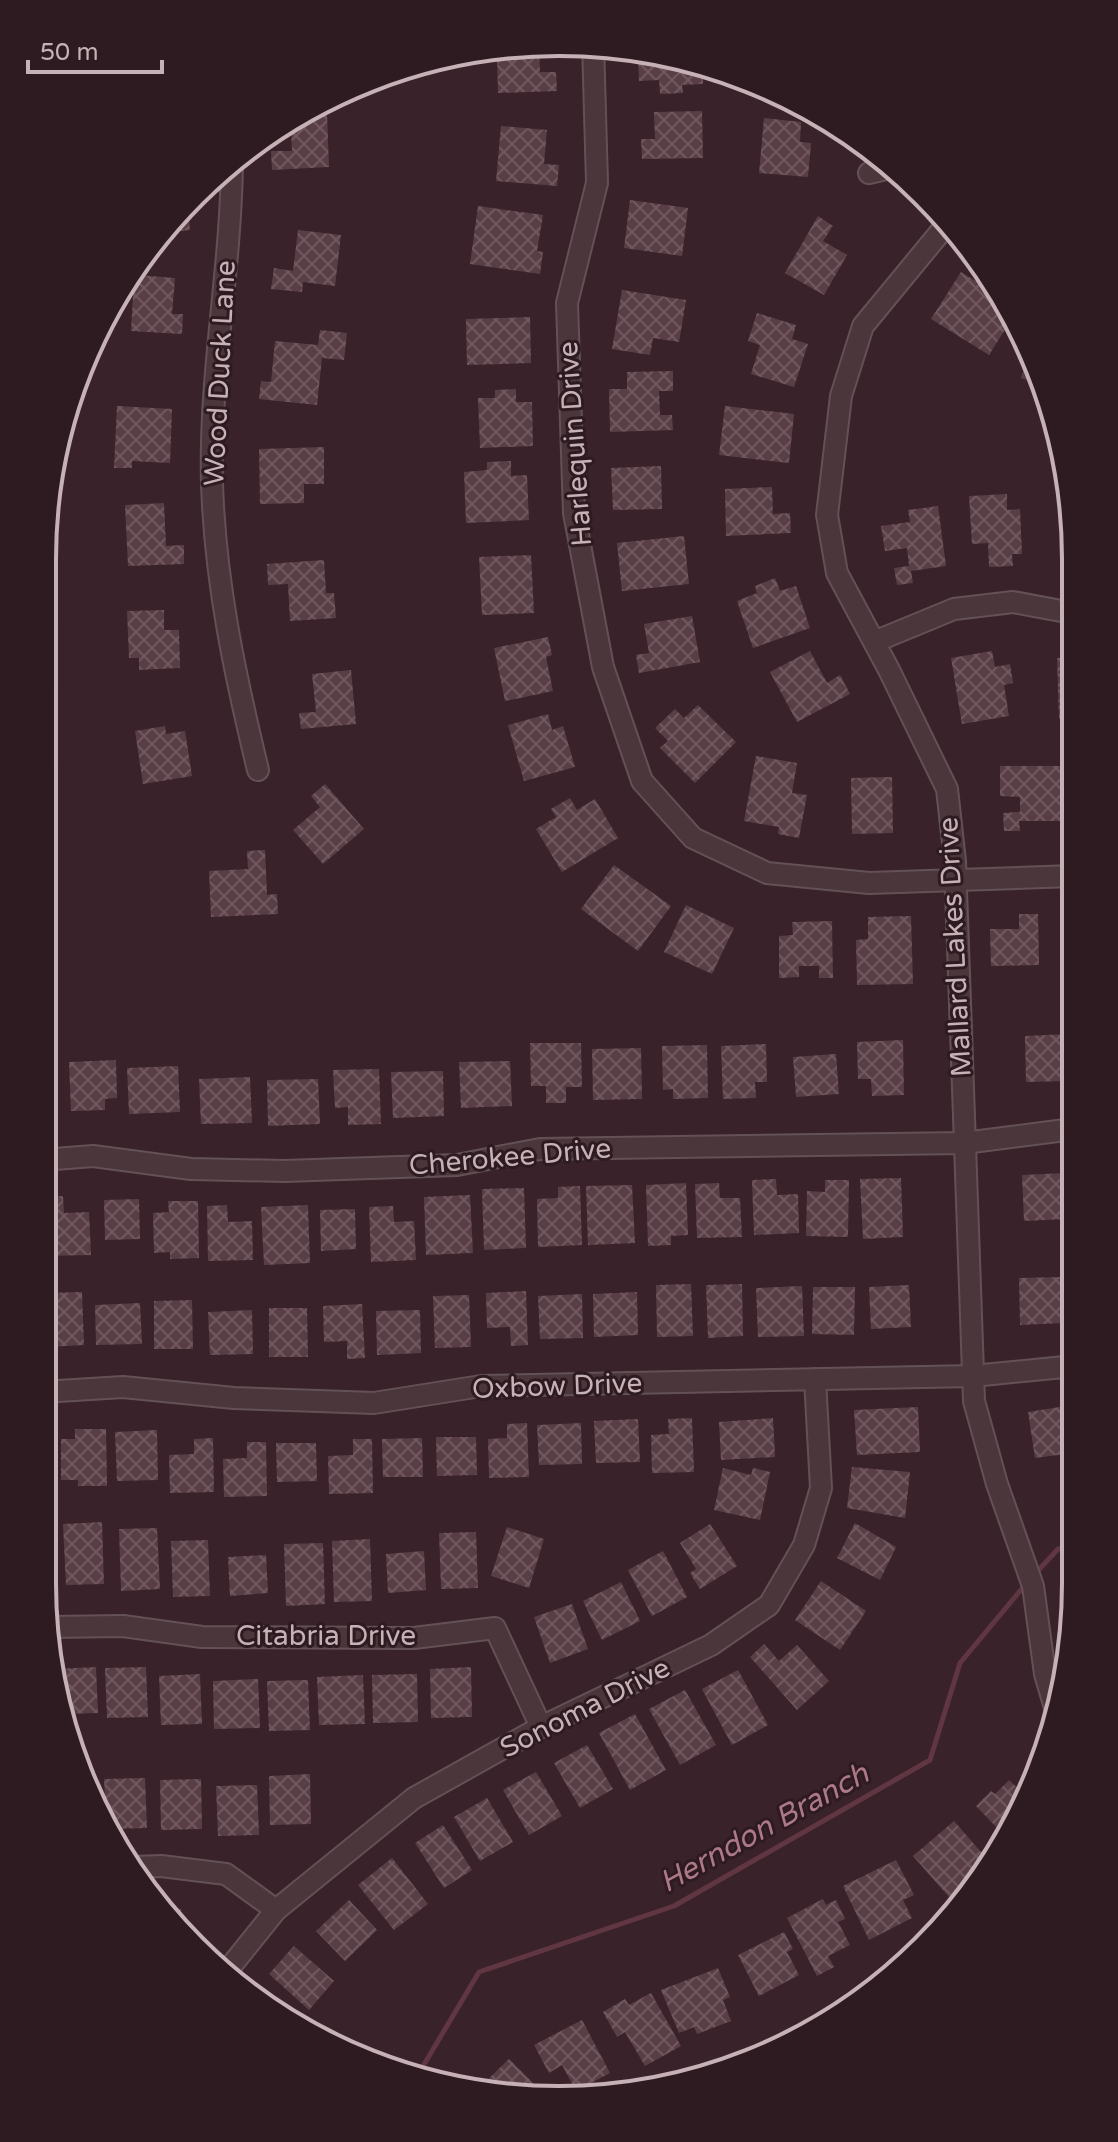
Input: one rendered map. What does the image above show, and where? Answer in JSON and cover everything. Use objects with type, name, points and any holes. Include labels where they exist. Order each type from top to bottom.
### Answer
[{"type":"street","name":"Harlequin Drive","points":[[593,57],[597,183],[567,303],[574,513],[603,667],[642,781],[693,838],[767,873],[869,883],[1062,876]]},
{"type":"street","points":[[869,173],[878,171]]},
{"type":"street","name":"Wood Duck Lane","points":[[231,178],[226,283],[215,376],[212,482],[219,586],[236,678],[258,770]]},
{"type":"street","name":"Mallard Lakes Drive","points":[[941,232],[863,326],[841,396],[827,515],[837,573],[947,789],[955,881],[974,1401],[997,1484],[1033,1586],[1050,1691]]},
{"type":"street","points":[[874,642],[954,609],[1013,602],[1062,611]]},
{"type":"street","name":"Cherokee Drive","points":[[56,1159],[93,1156],[191,1169],[285,1171],[457,1165],[540,1149],[964,1143],[1062,1130]]},
{"type":"street","name":"Oxbow Drive","points":[[56,1391],[123,1387],[234,1398],[374,1403],[481,1386],[973,1376],[1062,1367]]},
{"type":"street","name":"Sonoma Drive","points":[[232,1965],[276,1910],[414,1798],[541,1727],[711,1645],[769,1605],[804,1545],[821,1488],[815,1379]]},
{"type":"street","name":"Citabria Drive","points":[[58,1627],[123,1626],[202,1637],[414,1638],[495,1628],[541,1727]]},
{"type":"street","points":[[144,1867],[226,1874],[276,1910]]},
{"type":"building","points":[[539,57],[540,72],[556,72],[557,91],[498,93],[497,60]]},
{"type":"building","points":[[638,62],[703,77],[703,84],[682,85],[683,93],[660,94],[659,80],[639,81]]},
{"type":"building","points":[[702,111],[703,158],[642,159],[641,139],[655,139],[654,112]]},
{"type":"building","points":[[327,113],[329,167],[272,170],[271,151],[292,151],[291,134]]},
{"type":"building","points":[[764,118],[801,122],[800,142],[811,143],[808,177],[759,173]]},
{"type":"building","points":[[501,126],[547,130],[544,164],[559,165],[557,186],[496,181]]},
{"type":"building","points":[[630,200],[688,208],[682,256],[624,248]]},
{"type":"building","points":[[478,206],[543,215],[537,251],[543,252],[540,274],[470,264]]},
{"type":"building","points":[[818,216],[833,226],[823,241],[847,255],[824,295],[785,273]]},
{"type":"building","points":[[189,218],[190,230],[178,231]]},
{"type":"building","points":[[298,230],[341,235],[335,286],[303,282],[302,292],[271,289],[274,268],[293,271]]},
{"type":"building","points":[[961,272],[979,283],[1006,329],[989,355],[931,319]]},
{"type":"building","points":[[144,276],[175,278],[172,314],[183,314],[182,334],[131,331],[133,292]]},
{"type":"building","points":[[622,290],[686,300],[679,342],[653,338],[650,355],[612,349]]},
{"type":"building","points":[[757,313],[796,325],[792,339],[808,344],[794,387],[751,374],[760,345],[748,341]]},
{"type":"building","points":[[530,317],[531,363],[467,365],[466,319]]},
{"type":"building","points":[[320,330],[347,333],[344,360],[322,358],[317,405],[259,399],[261,381],[271,382],[275,341],[318,345]]},
{"type":"building","points":[[1024,367],[1029,381],[1021,378]]},
{"type":"building","points":[[673,371],[673,391],[659,391],[660,415],[672,415],[673,430],[610,432],[609,389],[627,389],[627,372]]},
{"type":"building","points":[[516,389],[516,402],[532,402],[533,446],[480,448],[478,398],[495,398],[495,390]]},
{"type":"building","points":[[117,406],[172,409],[170,463],[132,461],[132,468],[114,468]]},
{"type":"building","points":[[725,406],[794,414],[789,463],[719,455]]},
{"type":"building","points":[[324,447],[324,484],[304,484],[304,503],[260,504],[259,449]]},
{"type":"building","points":[[511,461],[511,476],[527,475],[529,520],[466,523],[464,472],[487,470],[487,462]]},
{"type":"building","points":[[661,466],[662,509],[613,510],[611,468]]},
{"type":"building","points":[[772,487],[773,514],[790,513],[791,533],[726,536],[725,489]]},
{"type":"building","points":[[1007,494],[1007,510],[1020,509],[1022,554],[1012,554],[1013,566],[989,567],[988,543],[972,544],[969,496]]},
{"type":"building","points":[[164,503],[166,546],[184,545],[184,564],[128,566],[125,505]]},
{"type":"building","points":[[938,506],[946,566],[911,571],[913,583],[897,585],[894,568],[909,566],[907,548],[885,551],[881,526],[910,522],[908,510]]},
{"type":"building","points":[[684,536],[689,584],[622,591],[617,543]]},
{"type":"building","points":[[531,555],[534,613],[482,615],[479,557]]},
{"type":"building","points":[[324,560],[326,593],[334,593],[336,618],[290,621],[288,584],[268,585],[267,564]]},
{"type":"building","points":[[775,578],[780,591],[796,586],[810,628],[753,648],[737,601],[757,593],[755,586]]},
{"type":"building","points":[[164,610],[164,630],[179,630],[180,668],[139,670],[139,658],[129,658],[127,611]]},
{"type":"building","points":[[692,616],[700,662],[639,673],[636,655],[649,653],[644,624]]},
{"type":"building","points":[[548,637],[552,655],[546,657],[553,691],[505,701],[494,648]]},
{"type":"building","points":[[810,651],[827,683],[840,675],[850,694],[797,722],[770,672]]},
{"type":"building","points":[[992,651],[995,667],[1010,664],[1013,683],[1004,685],[1009,716],[962,724],[951,658]]},
{"type":"building","points":[[1057,658],[1062,658],[1062,719],[1059,719]]},
{"type":"building","points":[[351,670],[356,724],[301,729],[299,713],[316,712],[312,674]]},
{"type":"building","points":[[698,705],[736,742],[695,783],[660,748],[668,741],[655,728],[675,709],[684,718]]},
{"type":"building","points":[[548,714],[552,730],[563,726],[575,767],[524,781],[508,725]]},
{"type":"building","points":[[165,726],[166,734],[185,731],[192,776],[143,784],[135,731]]},
{"type":"building","points":[[756,756],[797,763],[792,793],[807,795],[799,838],[778,834],[779,827],[744,821]]},
{"type":"building","points":[[1000,766],[1060,766],[1060,821],[1019,821],[1020,831],[1004,831],[1003,813],[1020,812],[1020,797],[1000,796]]},
{"type":"building","points":[[892,777],[893,833],[852,834],[851,778]]},
{"type":"building","points":[[325,784],[364,829],[323,864],[293,830],[320,807],[311,796]]},
{"type":"building","points":[[570,798],[577,810],[595,799],[618,838],[562,872],[536,829],[556,817],[551,809]]},
{"type":"building","points":[[265,850],[267,895],[277,894],[278,914],[211,917],[209,871],[248,869],[247,851]]},
{"type":"building","points":[[614,865],[671,906],[638,951],[581,909]]},
{"type":"building","points":[[686,905],[734,928],[712,974],[664,952]]},
{"type":"building","points":[[1019,914],[1038,914],[1039,965],[991,966],[990,929],[1019,929]]},
{"type":"building","points":[[911,916],[913,984],[857,985],[856,940],[868,939],[868,917]]},
{"type":"building","points":[[832,921],[833,978],[819,978],[819,966],[799,966],[799,977],[779,978],[779,936],[793,935],[792,922]]},
{"type":"building","points":[[1062,1034],[1062,1081],[1026,1082],[1025,1036]]},
{"type":"building","points":[[903,1040],[904,1095],[872,1096],[871,1079],[858,1079],[857,1042]]},
{"type":"building","points":[[530,1043],[581,1043],[582,1087],[566,1087],[566,1103],[546,1103],[546,1086],[531,1086]]},
{"type":"building","points":[[766,1044],[767,1082],[755,1082],[756,1098],[723,1099],[721,1046]]},
{"type":"building","points":[[707,1045],[708,1098],[673,1099],[673,1089],[663,1090],[662,1046]]},
{"type":"building","points":[[641,1048],[642,1099],[593,1100],[592,1049]]},
{"type":"building","points":[[836,1054],[839,1094],[796,1097],[793,1057]]},
{"type":"building","points":[[116,1060],[117,1098],[105,1099],[105,1110],[71,1111],[69,1062]]},
{"type":"building","points":[[510,1061],[512,1106],[461,1108],[459,1062]]},
{"type":"building","points":[[178,1066],[180,1112],[129,1114],[127,1068]]},
{"type":"building","points":[[379,1069],[381,1124],[348,1125],[348,1107],[335,1108],[333,1070]]},
{"type":"building","points":[[443,1071],[444,1116],[393,1118],[391,1072]]},
{"type":"building","points":[[250,1077],[252,1123],[201,1124],[199,1079]]},
{"type":"building","points":[[318,1079],[320,1124],[268,1126],[267,1080]]},
{"type":"building","points":[[1062,1173],[1062,1219],[1024,1221],[1022,1175]]},
{"type":"building","points":[[901,1178],[903,1237],[863,1239],[860,1179]]},
{"type":"building","points":[[776,1179],[777,1195],[798,1194],[799,1233],[754,1235],[752,1180]]},
{"type":"building","points":[[825,1180],[849,1180],[848,1237],[806,1236],[807,1191],[825,1192]]},
{"type":"building","points":[[686,1183],[688,1235],[671,1236],[671,1245],[648,1246],[646,1185]]},
{"type":"building","points":[[719,1183],[720,1198],[740,1198],[742,1237],[697,1238],[695,1184]]},
{"type":"building","points":[[632,1185],[635,1243],[588,1245],[586,1186]]},
{"type":"building","points":[[580,1186],[582,1245],[538,1247],[537,1199],[558,1198],[558,1187]]},
{"type":"building","points":[[524,1188],[526,1248],[484,1250],[482,1189]]},
{"type":"building","points":[[470,1195],[473,1253],[426,1255],[424,1197]]},
{"type":"building","points":[[56,1196],[63,1196],[64,1213],[89,1212],[91,1255],[56,1256]]},
{"type":"building","points":[[139,1199],[140,1239],[105,1240],[104,1200]]},
{"type":"building","points":[[168,1201],[198,1201],[199,1258],[170,1259],[170,1252],[154,1253],[153,1213],[169,1212]]},
{"type":"building","points":[[227,1205],[228,1222],[252,1221],[253,1260],[208,1261],[207,1206]]},
{"type":"building","points":[[308,1205],[310,1263],[264,1265],[261,1207]]},
{"type":"building","points":[[393,1206],[394,1222],[414,1221],[416,1260],[371,1262],[369,1207]]},
{"type":"building","points":[[355,1209],[356,1249],[321,1251],[320,1210]]},
{"type":"building","points":[[1062,1277],[1062,1323],[1020,1325],[1019,1278]]},
{"type":"building","points":[[691,1284],[693,1336],[657,1337],[656,1285]]},
{"type":"building","points":[[742,1284],[743,1336],[708,1338],[706,1285]]},
{"type":"building","points":[[909,1285],[911,1327],[871,1329],[869,1287]]},
{"type":"building","points":[[802,1286],[804,1336],[758,1337],[756,1288]]},
{"type":"building","points":[[813,1287],[855,1287],[854,1335],[812,1334]]},
{"type":"building","points":[[526,1291],[528,1345],[511,1346],[510,1327],[487,1328],[486,1293]]},
{"type":"building","points":[[82,1292],[84,1345],[56,1346],[56,1293]]},
{"type":"building","points":[[637,1292],[638,1335],[594,1337],[593,1294]]},
{"type":"building","points":[[582,1294],[583,1338],[540,1339],[538,1296]]},
{"type":"building","points":[[469,1295],[471,1347],[435,1348],[433,1296]]},
{"type":"building","points":[[192,1300],[193,1349],[154,1349],[154,1301]]},
{"type":"building","points":[[140,1303],[142,1344],[96,1345],[95,1305]]},
{"type":"building","points":[[362,1304],[365,1358],[347,1359],[347,1341],[324,1342],[323,1306]]},
{"type":"building","points":[[269,1308],[307,1308],[308,1357],[269,1357]]},
{"type":"building","points":[[252,1310],[253,1354],[210,1355],[208,1312]]},
{"type":"building","points":[[420,1310],[421,1353],[377,1355],[376,1311]]},
{"type":"building","points":[[918,1407],[920,1452],[857,1455],[854,1410]]},
{"type":"building","points":[[1062,1407],[1062,1454],[1035,1458],[1028,1412]]},
{"type":"building","points":[[692,1418],[694,1472],[652,1473],[651,1435],[669,1434],[668,1419]]},
{"type":"building","points":[[773,1418],[775,1457],[721,1460],[719,1422]]},
{"type":"building","points":[[638,1419],[640,1462],[596,1463],[594,1421]]},
{"type":"building","points":[[527,1423],[529,1477],[489,1478],[488,1439],[507,1438],[507,1424]]},
{"type":"building","points":[[581,1423],[582,1464],[539,1465],[537,1425]]},
{"type":"building","points":[[75,1429],[106,1429],[107,1486],[78,1486],[78,1480],[61,1480],[61,1439],[75,1439]]},
{"type":"building","points":[[157,1430],[158,1480],[117,1481],[115,1432]]},
{"type":"building","points":[[436,1437],[476,1437],[477,1475],[437,1476]]},
{"type":"building","points":[[213,1438],[214,1492],[170,1493],[169,1455],[194,1454],[194,1439]]},
{"type":"building","points":[[422,1438],[423,1477],[383,1477],[382,1439]]},
{"type":"building","points":[[353,1439],[372,1439],[373,1493],[329,1494],[328,1456],[353,1455]]},
{"type":"building","points":[[247,1442],[266,1442],[267,1496],[224,1497],[223,1459],[247,1458]]},
{"type":"building","points":[[276,1443],[316,1443],[317,1481],[277,1482]]},
{"type":"building","points":[[852,1467],[910,1472],[905,1518],[847,1508]]},
{"type":"building","points":[[723,1468],[751,1475],[753,1468],[770,1472],[760,1520],[714,1510]]},
{"type":"building","points":[[102,1522],[104,1584],[66,1585],[63,1524]]},
{"type":"building","points":[[855,1523],[896,1547],[880,1580],[837,1558]]},
{"type":"building","points":[[710,1524],[737,1566],[700,1589],[690,1573],[696,1569],[680,1543]]},
{"type":"building","points":[[507,1527],[544,1539],[529,1588],[491,1576]]},
{"type":"building","points":[[157,1528],[160,1589],[121,1591],[119,1529]]},
{"type":"building","points":[[476,1532],[478,1588],[441,1589],[439,1533]]},
{"type":"building","points":[[370,1539],[372,1601],[334,1602],[332,1541]]},
{"type":"building","points":[[208,1540],[210,1596],[173,1597],[171,1541]]},
{"type":"building","points":[[323,1543],[325,1604],[286,1606],[284,1544]]},
{"type":"building","points":[[424,1551],[426,1590],[388,1593],[386,1554]]},
{"type":"building","points":[[663,1551],[687,1597],[652,1616],[628,1570]]},
{"type":"building","points":[[266,1555],[268,1593],[230,1596],[228,1557]]},
{"type":"building","points":[[821,1581],[866,1611],[840,1650],[795,1620]]},
{"type":"building","points":[[621,1582],[640,1621],[602,1640],[583,1601]]},
{"type":"building","points":[[572,1604],[588,1649],[550,1663],[534,1617]]},
{"type":"building","points":[[764,1644],[779,1661],[797,1645],[829,1681],[797,1710],[750,1657]]},
{"type":"building","points":[[96,1667],[98,1713],[73,1714],[64,1669]]},
{"type":"building","points":[[146,1667],[148,1717],[107,1718],[105,1668]]},
{"type":"building","points":[[471,1667],[472,1717],[431,1718],[430,1669]]},
{"type":"building","points":[[738,1670],[768,1725],[732,1745],[702,1689]]},
{"type":"building","points":[[200,1674],[202,1724],[161,1725],[159,1676]]},
{"type":"building","points":[[417,1674],[418,1722],[373,1723],[372,1675]]},
{"type":"building","points":[[363,1675],[365,1724],[319,1725],[317,1677]]},
{"type":"building","points":[[258,1679],[260,1728],[214,1729],[213,1681]]},
{"type":"building","points":[[308,1680],[310,1730],[269,1731],[267,1681]]},
{"type":"building","points":[[685,1690],[716,1745],[680,1765],[649,1709]]},
{"type":"building","points":[[635,1714],[666,1770],[630,1790],[599,1733]]},
{"type":"building","points":[[587,1745],[613,1789],[580,1808],[554,1763]]},
{"type":"building","points":[[536,1772],[562,1816],[529,1835],[503,1790]]},
{"type":"building","points":[[310,1774],[311,1824],[270,1825],[269,1776]]},
{"type":"building","points":[[145,1778],[147,1828],[120,1829],[105,1799],[104,1779]]},
{"type":"building","points":[[201,1779],[202,1829],[161,1830],[160,1780]]},
{"type":"building","points":[[1009,1780],[1018,1788],[998,1829],[976,1806],[991,1791],[995,1794]]},
{"type":"building","points":[[257,1785],[259,1835],[218,1836],[216,1786]]},
{"type":"building","points":[[487,1798],[513,1842],[480,1861],[454,1817]]},
{"type":"building","points":[[954,1821],[982,1854],[949,1897],[913,1856]]},
{"type":"building","points":[[443,1825],[472,1870],[444,1888],[415,1843]]},
{"type":"building","points":[[392,1858],[428,1904],[394,1930],[358,1885]]},
{"type":"building","points":[[896,1860],[914,1895],[903,1900],[912,1918],[869,1940],[843,1886]]},
{"type":"building","points":[[823,1899],[826,1905],[836,1900],[845,1919],[838,1922],[850,1945],[828,1956],[834,1967],[817,1976],[787,1918]]},
{"type":"building","points":[[349,1900],[377,1930],[345,1961],[316,1931]]},
{"type":"building","points":[[784,1932],[793,1949],[787,1952],[799,1975],[759,1996],[738,1955]]},
{"type":"building","points":[[294,1946],[334,1981],[309,2010],[269,1974]]},
{"type":"building","points":[[718,1968],[730,1997],[723,2000],[731,2021],[697,2034],[694,2027],[679,2033],[661,1990]]},
{"type":"building","points":[[651,1993],[681,2046],[645,2066],[625,2032],[617,2037],[603,2012],[625,1999],[629,2005]]},
{"type":"building","points":[[582,2020],[610,2073],[587,2085],[573,2086],[562,2065],[549,2073],[534,2045]]},
{"type":"building","points":[[509,2059],[535,2085],[493,2082],[486,2081]]},
{"type":"waterway","name":"Herndon Branch","points":[[1034,1575],[1062,1548]]},
{"type":"waterway","name":"Herndon Branch","points":[[423,2067],[479,1972],[674,1906],[930,1760],[960,1663],[1025,1585]]}]
